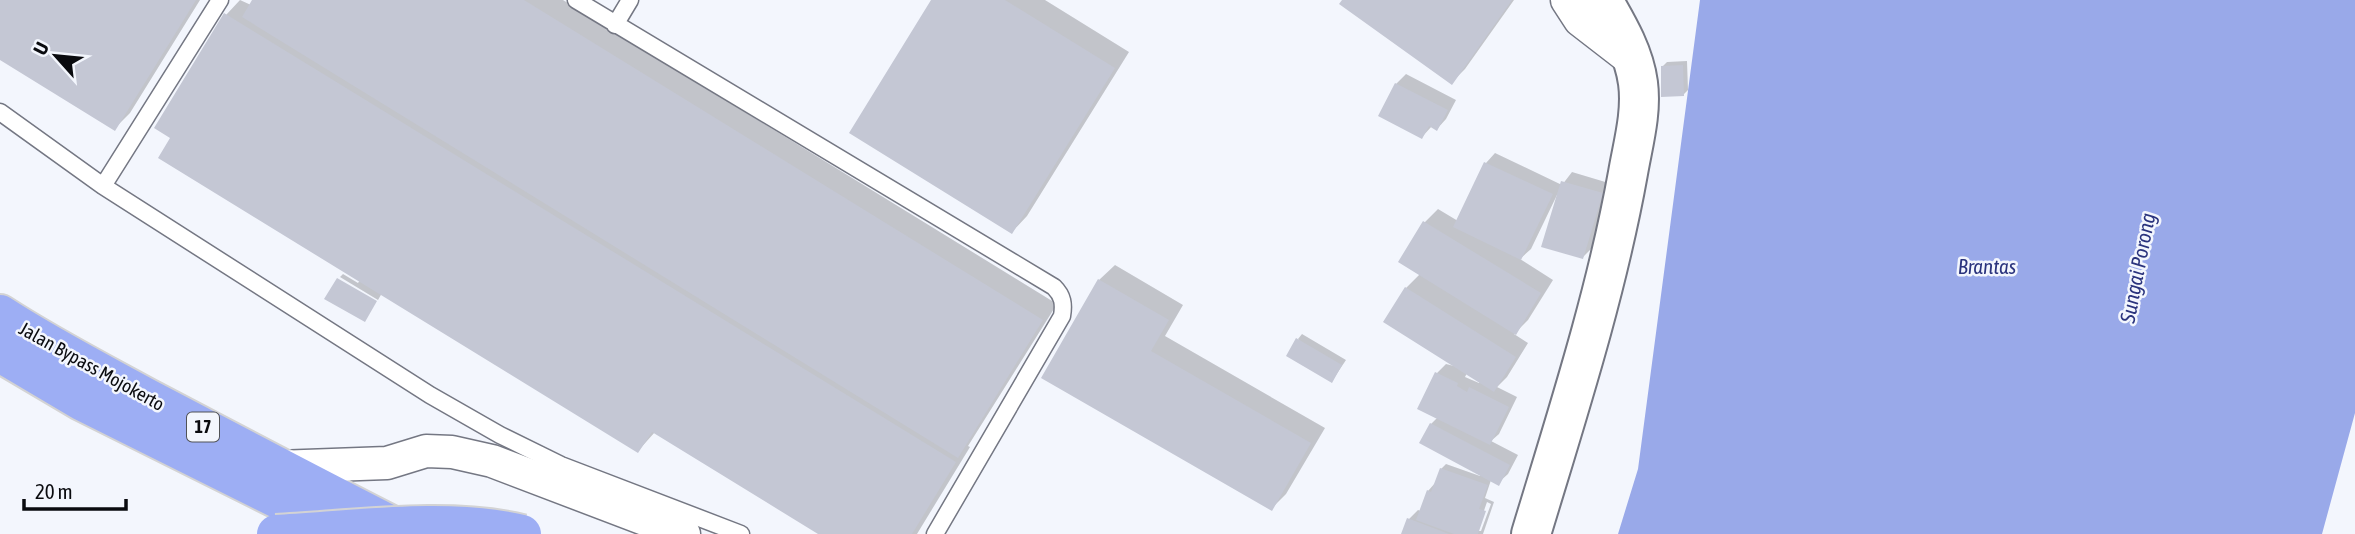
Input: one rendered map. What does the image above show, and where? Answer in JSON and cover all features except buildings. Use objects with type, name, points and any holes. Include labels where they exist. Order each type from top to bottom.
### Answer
[{"type":"highway","name":"Jalan Bypass Mojokerto","points":[[0,314],[43,341],[276,467],[409,534]]},
{"type":"highway","name":"Jalan Bypass Mojokerto","points":[[0,353],[81,401],[348,534]]},
{"type":"highway","points":[[276,534],[441,525],[503,529],[522,534]]},
{"type":"street","points":[[1567,0],[1580,20],[1633,61]]},
{"type":"street","points":[[1531,534],[1621,212],[1639,110],[1638,83],[1633,61],[1623,34],[1603,0]]},
{"type":"street","points":[[276,467],[387,463],[426,451],[452,452],[492,461],[684,534]]},
{"type":"lane","points":[[103,186],[220,0]]},
{"type":"lane","points":[[576,0],[1042,279],[1060,293],[1064,304],[1062,316],[935,534]]},
{"type":"lane","points":[[615,25],[630,0]]},
{"type":"lane","points":[[0,112],[103,186],[430,395],[500,435],[561,464],[741,534]]},
{"type":"water","name":"Brantas","points":[[1700,0],[2355,0],[2355,413],[2322,534],[1618,534],[1638,469]]},
{"type":"water label","name":"Sungai Porong","points":[[2138,268]]}]
